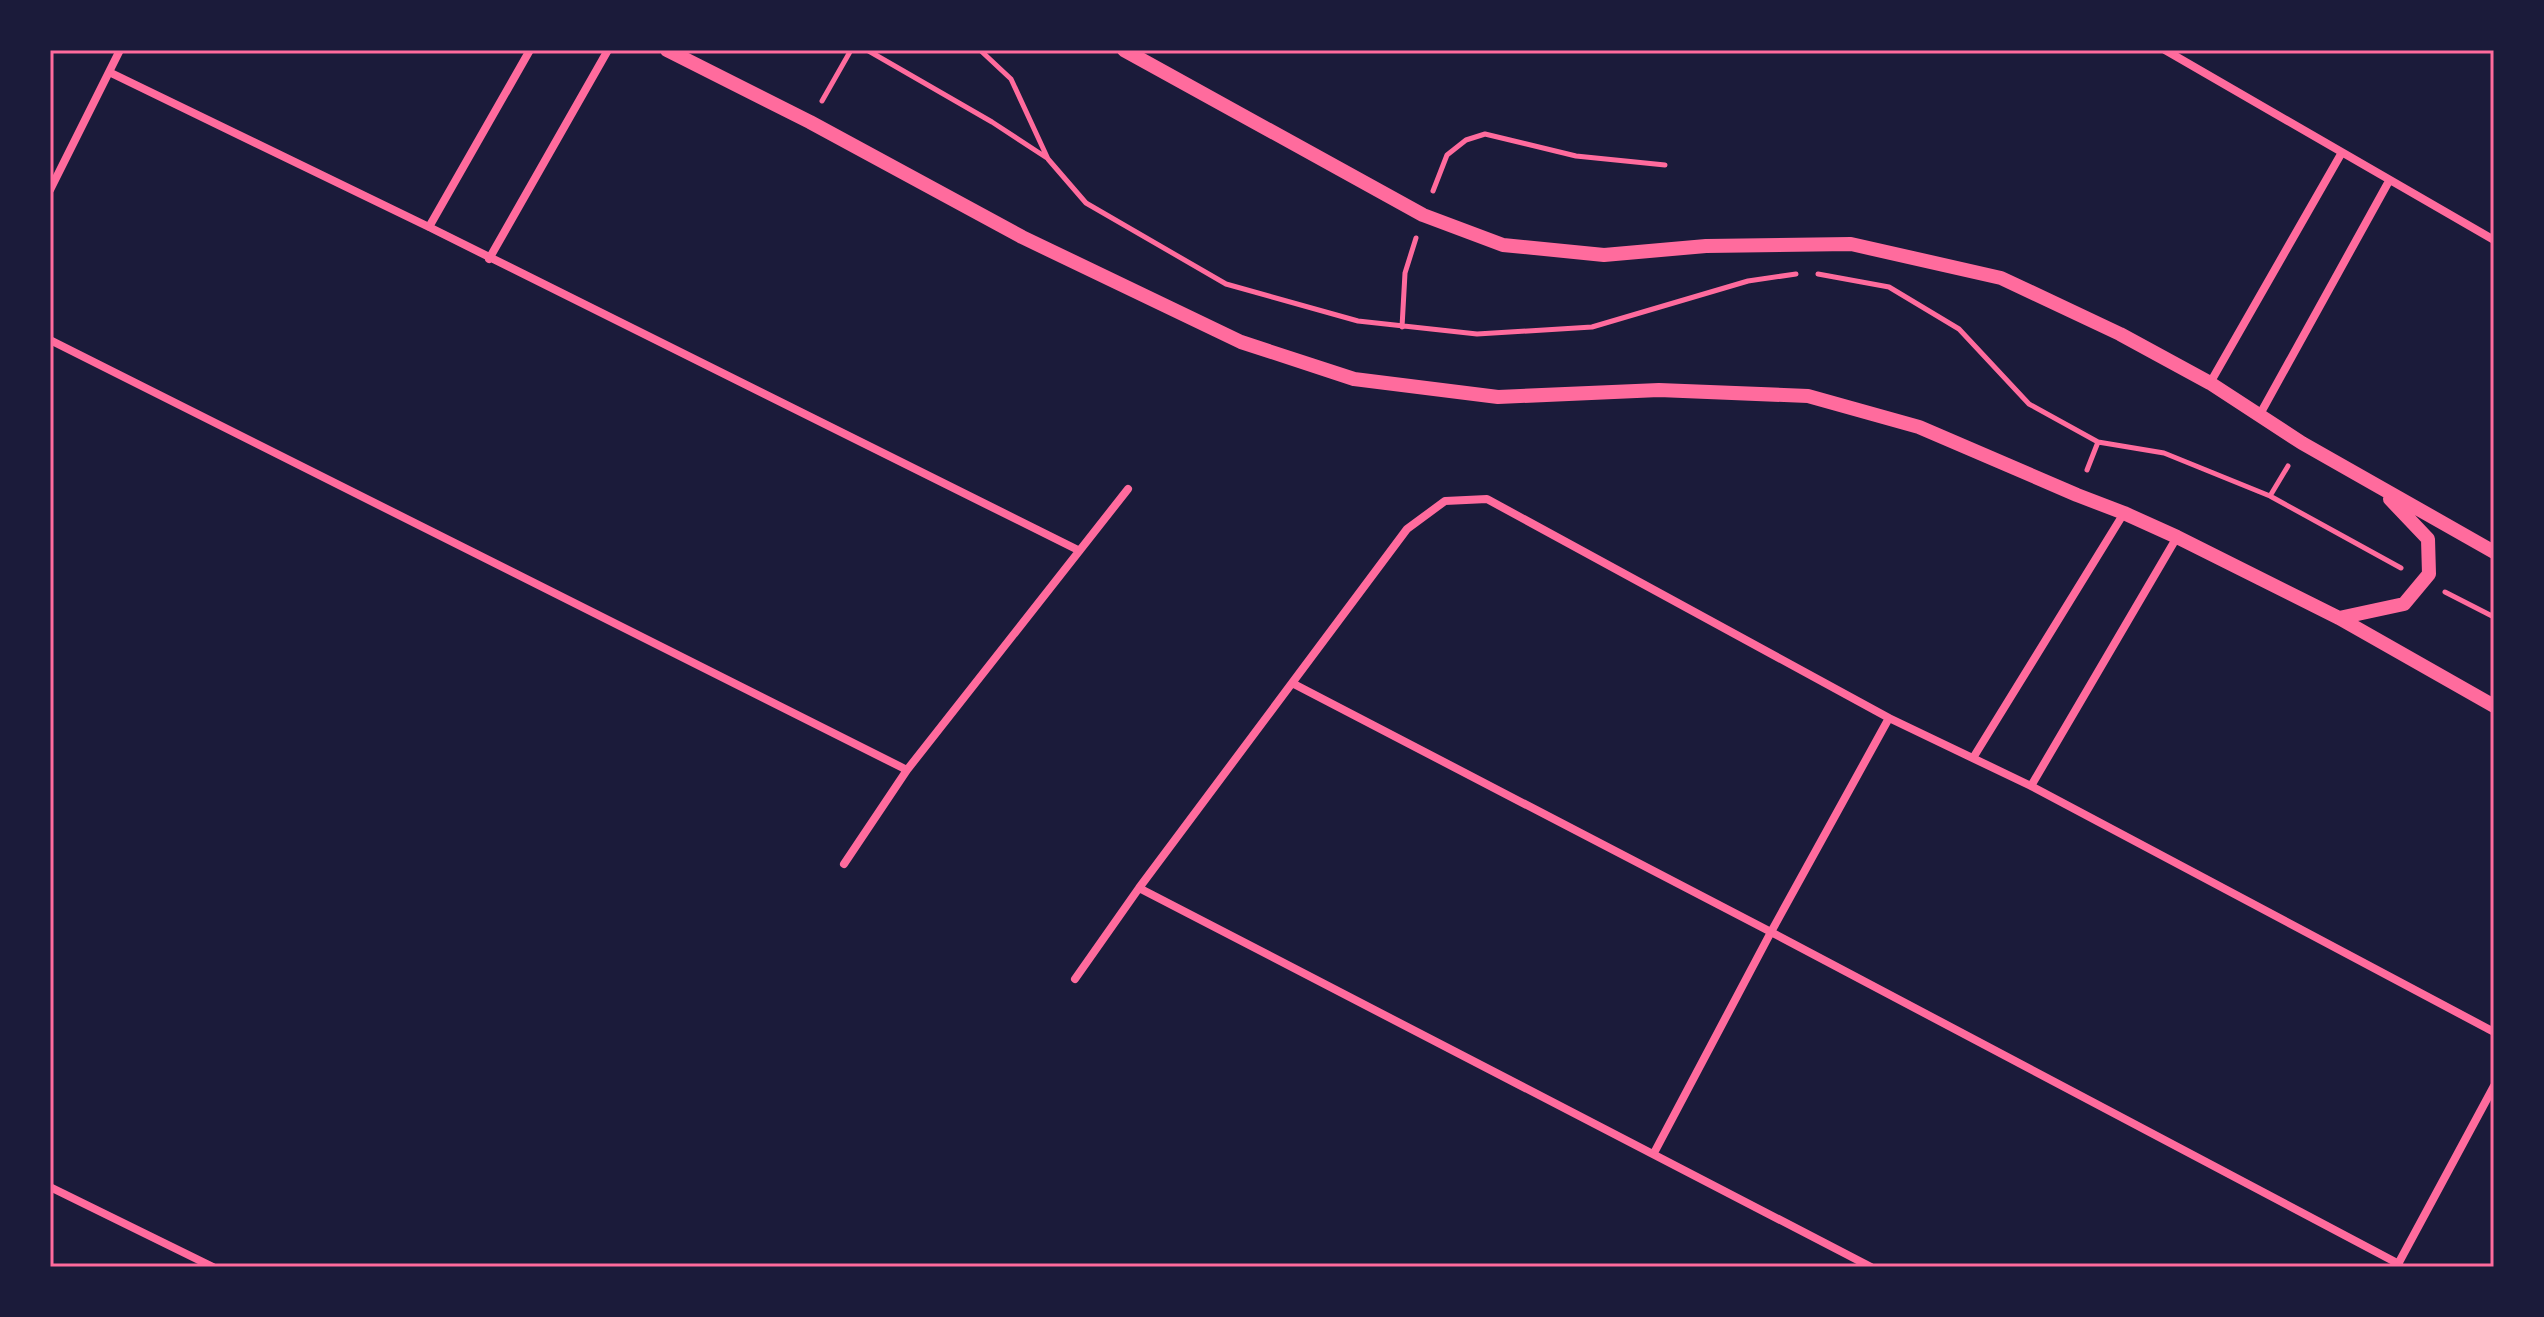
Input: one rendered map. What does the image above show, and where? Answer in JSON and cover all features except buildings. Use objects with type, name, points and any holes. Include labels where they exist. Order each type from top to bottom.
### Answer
[{"type":"street","points":[[50,190],[120,50]]},
{"type":"street","points":[[429,227],[530,50]]},
{"type":"street","points":[[489,259],[608,50]]},
{"type":"street","points":[[667,50],[810,122],[1022,237],[1241,342],[1354,379],[1498,397],[1659,390],[1808,396],[1919,427],[2177,537],[2339,618],[2494,706]]},
{"type":"street","points":[[1124,50],[1423,215],[1503,245],[1604,255],[1706,246],[1851,244],[2001,278],[2120,334],[2210,383],[2302,443],[2494,552]]},
{"type":"street","points":[[2165,50],[2494,240]]},
{"type":"street","points":[[109,72],[429,227],[1078,550]]},
{"type":"street","points":[[2210,383],[2341,154]]},
{"type":"street","points":[[2259,416],[2389,181]]},
{"type":"street","points":[[50,340],[907,770]]},
{"type":"street","points":[[2339,618],[2404,604],[2429,574],[2428,539],[2379,488]]},
{"type":"street","points":[[844,864],[907,770],[1128,489]]},
{"type":"street","points":[[1075,979],[1139,888],[1407,529],[1445,501],[1487,499],[1889,718],[2031,786],[2494,1032]]},
{"type":"street","points":[[1973,758],[2124,513]]},
{"type":"street","points":[[2031,786],[2177,537]]},
{"type":"street","points":[[1292,683],[1771,932],[2398,1265],[2494,1086]]},
{"type":"street","points":[[1654,1153],[1889,718]]},
{"type":"street","points":[[1139,888],[1871,1267]]},
{"type":"street","points":[[50,1187],[213,1267]]},
{"type":"path","points":[[810,122],[851,50]]},
{"type":"path","points":[[867,50],[992,122],[1048,159],[1086,203],[1226,284],[1358,321],[1477,334],[1592,327],[1748,281],[1811,272],[1889,287],[1959,329],[2029,404],[2098,442],[2164,453],[2270,496],[2494,617]]},
{"type":"path","points":[[980,50],[1011,79],[1048,159]]},
{"type":"path","points":[[1402,327],[1405,273],[1423,215],[1447,155],[1466,140],[1485,134],[1576,156],[1665,165]]},
{"type":"path","points":[[2270,496],[2302,443]]}]
